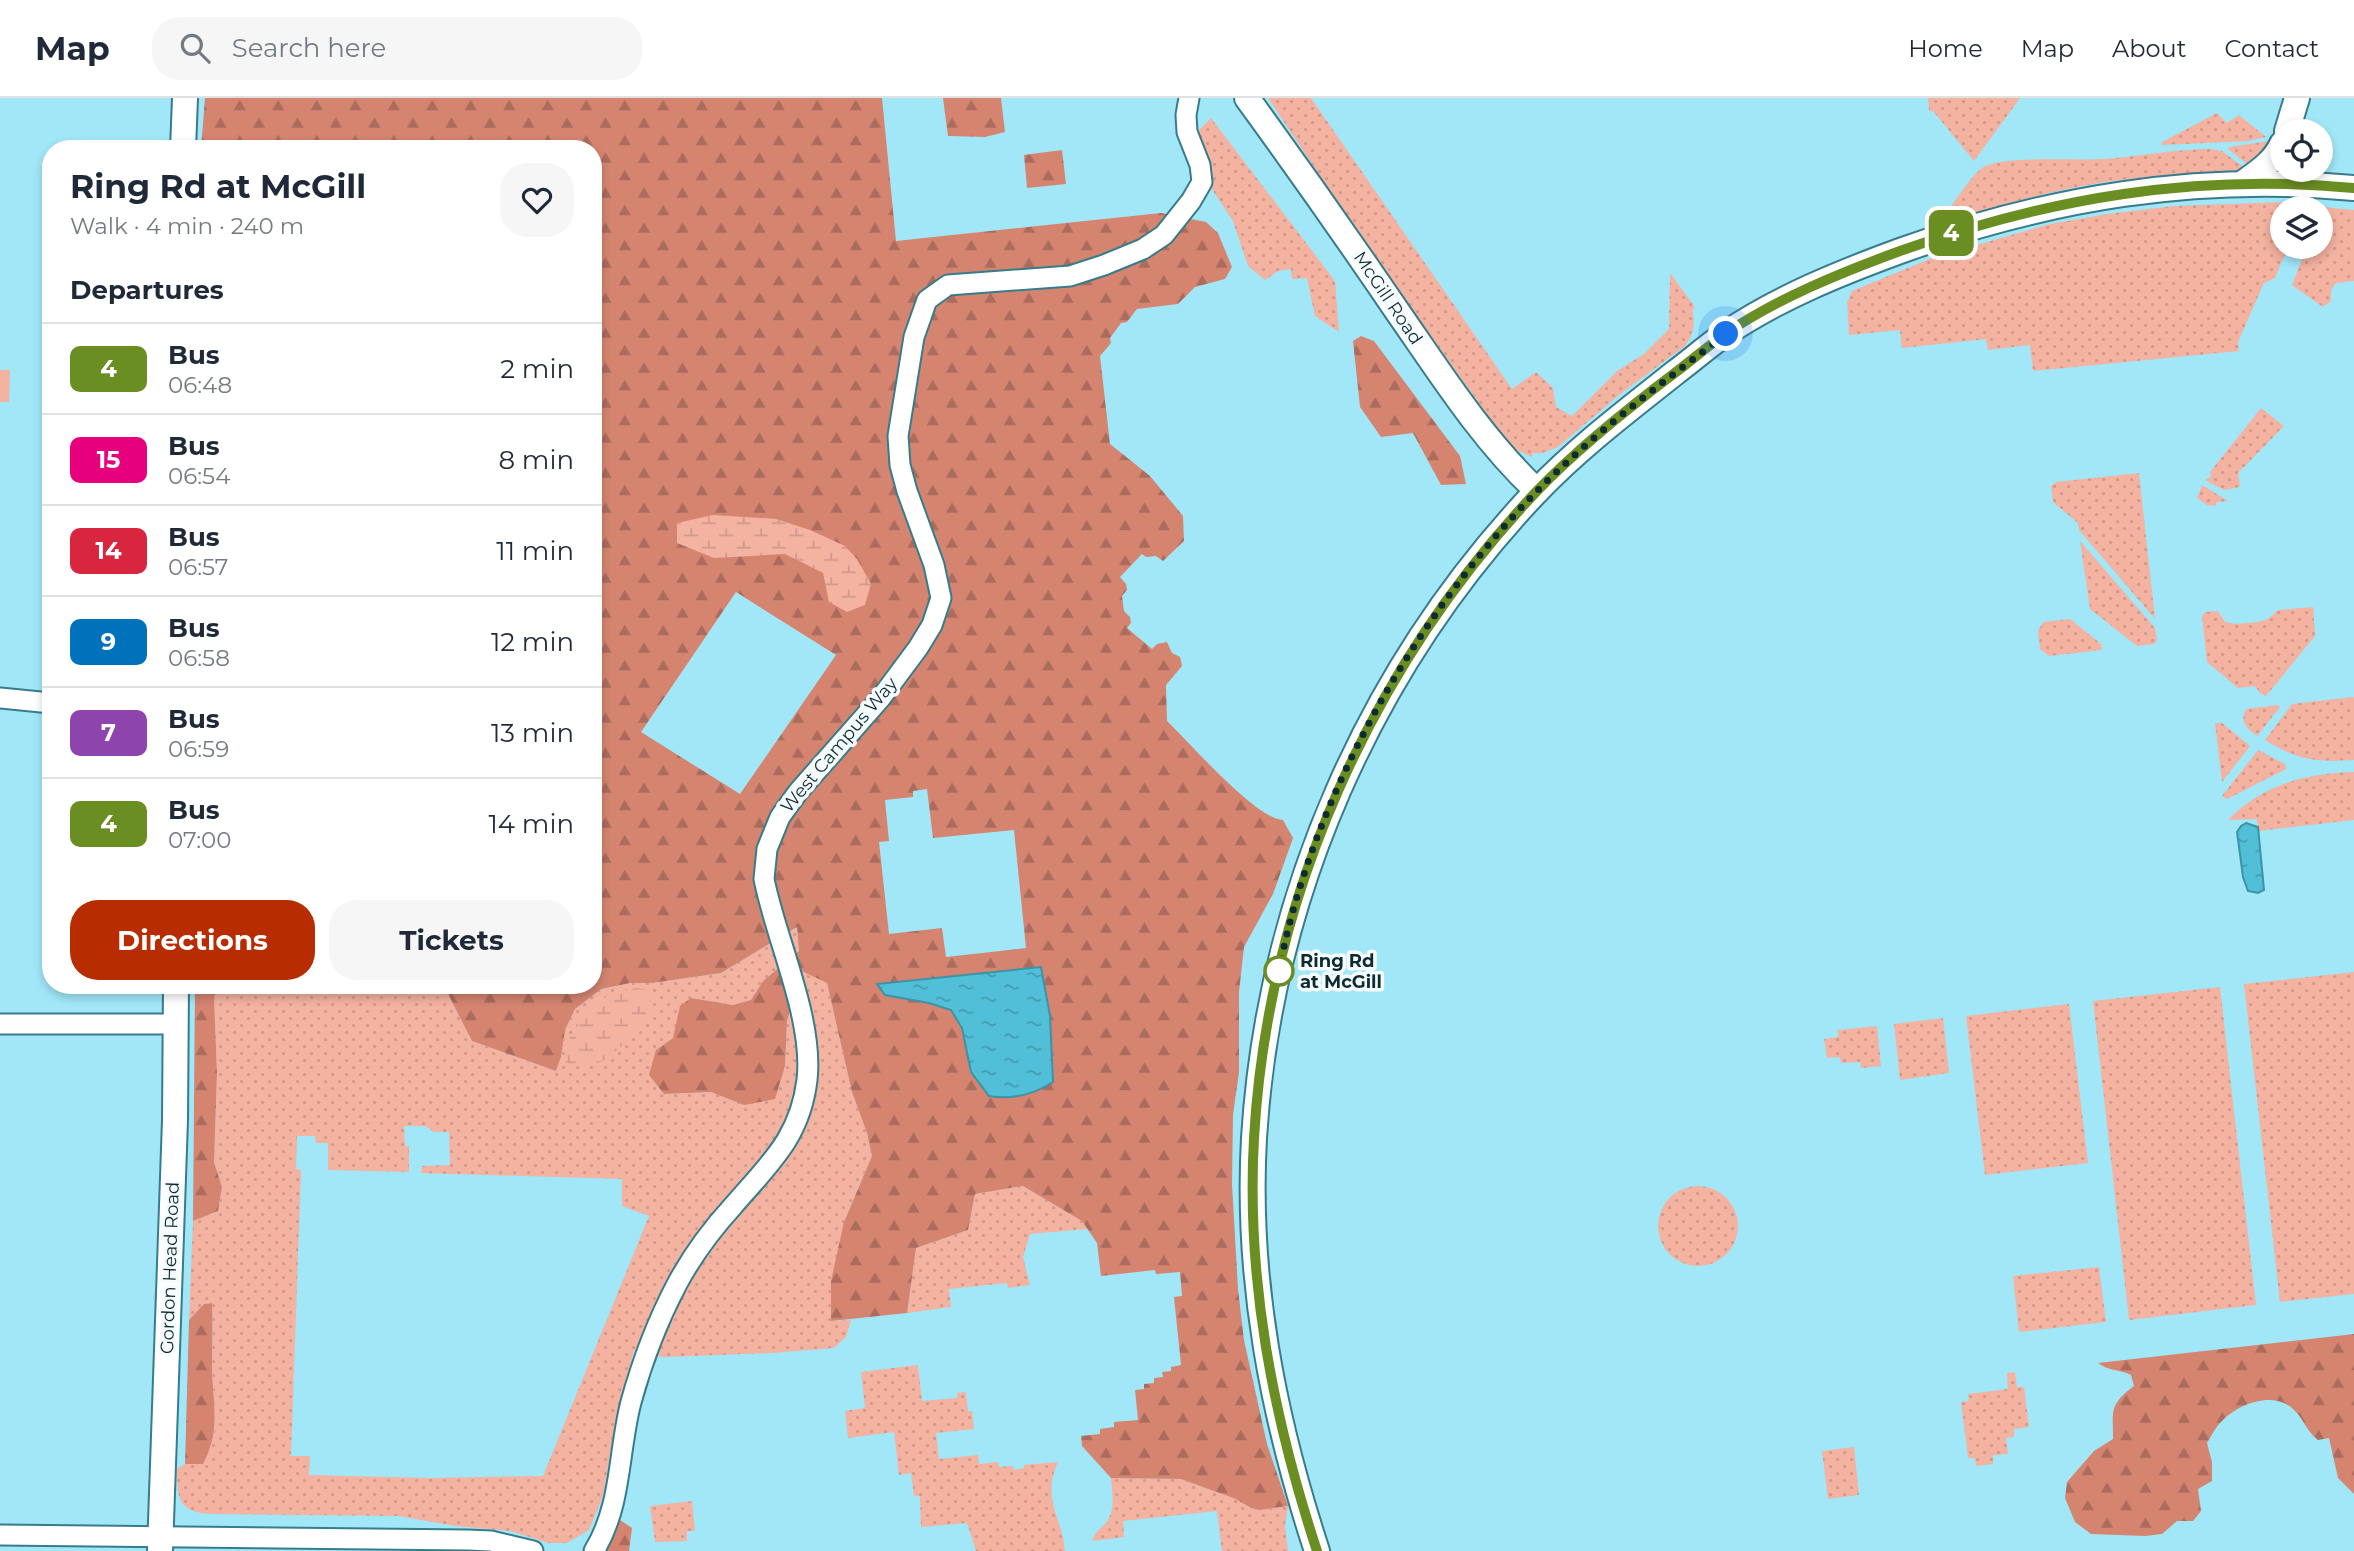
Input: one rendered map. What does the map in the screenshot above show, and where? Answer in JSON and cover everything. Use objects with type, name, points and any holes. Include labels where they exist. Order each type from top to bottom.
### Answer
[{"type":"street","points":[[183,140],[185,98]]},
{"type":"street","name":"West Campus Way","points":[[594,1551],[614,1502],[631,1403],[654,1334],[673,1293],[712,1231],[781,1150],[794,1128],[804,1098],[808,1063],[806,1034],[764,879],[764,864],[772,833],[780,817],[799,792],[880,699],[918,648],[932,625],[941,598],[934,565],[904,478],[898,436],[914,337],[927,300],[948,285],[1070,276],[1143,249],[1164,235],[1191,201],[1202,182],[1200,165],[1187,132],[1189,98]]},
{"type":"street","name":"McGill Road","points":[[1247,98],[1357,251],[1477,427],[1512,468],[1537,491]]},
{"type":"street","points":[[2291,119],[2297,98]]},
{"type":"street","points":[[2242,183],[2270,162]]},
{"type":"street","points":[[1317,1551],[1275,1403],[1261,1328],[1253,1193],[1259,1080],[1270,1012],[1306,871],[1371,719],[1438,610],[1537,491],[1639,400],[1726,334],[1831,276],[1948,234],[2069,202],[2124,193],[2242,183],[2354,188]]},
{"type":"street","points":[[0,698],[42,702]]},
{"type":"street","name":"Gordon Head Road","points":[[160,1544],[176,994]]},
{"type":"street","points":[[0,1024],[177,1024]]},
{"type":"street","points":[[0,1535],[160,1544],[468,1540],[491,1541],[533,1551]]},
{"type":"green space","points":[[205,98],[882,98],[896,241],[1161,213],[1206,222],[1218,233],[1232,267],[1225,279],[1195,287],[1178,304],[1137,309],[1127,322],[1121,323],[1110,338],[1111,343],[1100,356],[1110,444],[1150,476],[1183,516],[1184,541],[1163,561],[1156,556],[1146,557],[1142,554],[1120,577],[1127,590],[1122,596],[1124,611],[1130,617],[1131,623],[1127,628],[1152,649],[1157,644],[1167,642],[1172,653],[1180,657],[1182,666],[1166,685],[1167,721],[1241,794],[1271,817],[1283,820],[1293,838],[1273,894],[1244,947],[1239,992],[1239,1072],[1233,1115],[1232,1184],[1244,1340],[1267,1444],[1288,1506],[1260,1510],[1251,1508],[1236,1499],[1181,1479],[1111,1478],[1082,1446],[1081,1436],[1100,1434],[1100,1429],[1114,1427],[1114,1422],[1138,1420],[1135,1390],[1144,1389],[1144,1384],[1154,1383],[1154,1378],[1163,1377],[1162,1372],[1171,1371],[1171,1367],[1181,1365],[1174,1297],[1182,1296],[1180,1272],[1156,1274],[1155,1270],[1101,1276],[1097,1243],[1082,1221],[1023,1186],[975,1194],[968,1230],[916,1248],[907,1313],[831,1321],[831,1281],[844,1222],[872,1156],[852,1092],[827,983],[802,971],[787,1021],[785,1066],[775,1099],[744,1105],[711,1092],[664,1094],[649,1075],[656,1050],[673,1038],[680,1006],[691,998],[733,1005],[751,1000],[763,981],[799,951],[797,927],[721,973],[652,983],[630,983],[602,989],[602,140],[202,140]],"holes":[[[736,592],[836,655],[740,794],[641,732]],[[927,789],[933,838],[1014,830],[1026,948],[946,957],[942,928],[889,934],[879,842],[889,841],[885,800],[913,797],[913,791]]]},
{"type":"green space","points":[[943,98],[1001,98],[1005,132],[985,137],[948,136]]},
{"type":"green space","points":[[1268,98],[1311,98],[1512,389],[1536,372],[1553,388],[1556,407],[1572,416],[1617,371],[1644,354],[1669,329],[1670,273],[1695,307],[1692,310],[1693,329],[1688,342],[1619,395],[1558,447],[1542,453],[1533,453],[1532,457],[1510,447],[1370,251]]},
{"type":"green space","points":[[1928,98],[2020,98],[1974,161],[1933,111],[1929,111]]},
{"type":"green space","points":[[2217,113],[2227,123],[2239,115],[2266,137],[2248,141],[2162,145],[2162,142]]},
{"type":"green space","points":[[1211,118],[1335,281],[1339,332],[1315,316],[1307,278],[1292,279],[1291,269],[1278,271],[1265,280],[1248,266],[1233,221],[1206,180],[1198,131]]},
{"type":"green space","points":[[2270,141],[2251,167],[2228,149]]},
{"type":"green space","points":[[2212,149],[2222,151],[2246,169],[2090,184],[1939,223],[1971,179],[1982,168],[1992,164],[2023,160],[2105,159]]},
{"type":"green space","points":[[1062,150],[1066,184],[1027,188],[1024,155]]},
{"type":"green space","points":[[2270,203],[2270,259],[2283,259],[2275,278],[2264,283],[2238,342],[2239,351],[2033,371],[2030,345],[1988,350],[1986,339],[1902,348],[1900,330],[1849,335],[1847,303],[1852,291],[1932,258],[2050,224],[2174,206]]},
{"type":"green space","points":[[2333,208],[2354,210],[2354,281],[2336,283],[2331,290],[2331,301],[2323,307],[2292,285],[2302,259],[2333,259]]},
{"type":"green space","points":[[1361,336],[1374,341],[1460,456],[1466,484],[1441,485],[1413,433],[1381,437],[1360,407],[1353,341]]},
{"type":"green space","points":[[0,370],[10,370],[9,402],[0,402]]},
{"type":"green space","points":[[2261,408],[2284,426],[2238,473],[2240,487],[2224,490],[2205,480],[2211,477],[2210,472]]},
{"type":"green space","points":[[2139,473],[2155,619],[2079,530],[2078,523],[2053,502],[2051,486],[2056,482]]},
{"type":"green space","points":[[2202,485],[2228,501],[2216,502],[2216,506],[2207,505],[2197,498]]},
{"type":"green space","points":[[713,515],[776,519],[810,530],[845,546],[857,559],[871,584],[865,605],[847,612],[829,602],[823,573],[785,554],[714,558],[677,543],[677,523]]},
{"type":"green space","points":[[2080,541],[2155,628],[2157,640],[2154,644],[2137,646],[2090,609]]},
{"type":"green space","points":[[2313,607],[2315,636],[2266,696],[2255,686],[2238,688],[2207,662],[2202,616],[2205,612],[2218,611],[2225,622],[2236,624],[2268,619],[2278,610]]},
{"type":"green space","points":[[2070,619],[2101,644],[2102,650],[2049,656],[2040,649],[2038,630],[2044,622]]},
{"type":"green space","points":[[2354,697],[2354,760],[2308,759],[2265,740],[2292,704]]},
{"type":"green space","points":[[2278,705],[2280,707],[2257,736],[2245,724],[2243,718],[2246,709]]},
{"type":"green space","points":[[2215,723],[2222,723],[2250,746],[2222,782]]},
{"type":"green space","points":[[2258,750],[2285,764],[2286,769],[2227,799],[2222,796]]},
{"type":"green space","points":[[2354,772],[2354,820],[2258,831],[2257,819],[2228,820],[2255,798],[2286,783],[2319,775]]},
{"type":"green space","points":[[797,927],[799,951],[763,981],[751,1000],[733,1005],[691,998],[673,1038],[656,1050],[664,1094],[711,1092],[744,1105],[785,1066],[787,1021],[803,970],[827,983],[852,1092],[872,1156],[844,1222],[831,1321],[851,1320],[846,1337],[834,1348],[772,1353],[664,1357],[634,1351],[616,1420],[603,1496],[589,1530],[567,1543],[549,1543],[510,1531],[456,1526],[398,1516],[211,1514],[186,1507],[179,1495],[177,1469],[185,1464],[203,1464],[209,1452],[214,1429],[212,1304],[204,1304],[189,1320],[193,1221],[218,1211],[222,1187],[214,1162],[216,994],[448,994],[472,1041],[556,1071],[565,1030],[575,1009],[594,994],[602,994],[602,989],[630,983],[652,983],[721,973]],"holes":[[[404,1126],[425,1126],[434,1132],[449,1132],[450,1165],[422,1166],[421,1173],[622,1179],[622,1206],[649,1216],[543,1476],[430,1478],[309,1475],[310,1456],[291,1456],[301,1170],[296,1169],[297,1136],[315,1136],[316,1143],[328,1143],[328,1170],[409,1172],[409,1146],[405,1146]]]},
{"type":"green space","points":[[2354,972],[2354,1294],[2280,1302],[2244,984]]},
{"type":"green space","points":[[2220,987],[2256,1305],[2129,1320],[2093,1001]]},
{"type":"green space","points":[[638,988],[647,990],[651,1006],[647,1017],[636,1031],[603,1061],[570,1066],[565,1061],[567,1042],[588,1009],[613,992]]},
{"type":"green space","points":[[195,994],[216,994],[214,1162],[222,1187],[218,1211],[193,1221]]},
{"type":"green space","points":[[448,994],[594,994],[575,1009],[565,1030],[556,1071],[472,1041]]},
{"type":"green space","points":[[2069,1004],[2088,1163],[1985,1175],[1966,1016]]},
{"type":"green space","points":[[1943,1018],[1949,1073],[1900,1080],[1894,1024]]},
{"type":"green space","points":[[1877,1026],[1881,1066],[1861,1068],[1860,1062],[1841,1063],[1840,1057],[1827,1058],[1824,1039],[1838,1037],[1838,1030]]},
{"type":"green space","points":[[1023,1186],[1082,1221],[1087,1229],[1030,1234],[1023,1257],[1030,1285],[1008,1288],[1007,1283],[949,1289],[951,1307],[907,1313],[916,1248],[968,1230],[975,1194]]},
{"type":"green space","points":[[1698,1186],[1713,1189],[1726,1198],[1735,1211],[1738,1226],[1735,1241],[1726,1254],[1713,1263],[1698,1266],[1683,1263],[1670,1254],[1661,1241],[1658,1226],[1661,1211],[1670,1198],[1683,1189]]},
{"type":"green space","points":[[2099,1267],[2106,1322],[2019,1332],[2013,1276]]},
{"type":"green space","points":[[212,1303],[214,1429],[209,1452],[203,1464],[185,1464],[189,1320],[204,1304]]},
{"type":"green space","points":[[2354,1334],[2354,1494],[2338,1478],[2329,1438],[2318,1440],[2294,1410],[2286,1404],[2267,1400],[2238,1409],[2214,1431],[2207,1443],[2212,1462],[2212,1481],[2198,1489],[2201,1511],[2193,1521],[2177,1521],[2162,1534],[2145,1536],[2091,1534],[2075,1522],[2065,1498],[2067,1482],[2094,1451],[2113,1439],[2116,1403],[2134,1386],[2131,1375],[2098,1363]]},
{"type":"green space","points":[[918,1365],[922,1401],[957,1398],[957,1393],[966,1392],[968,1411],[972,1411],[974,1429],[936,1433],[939,1459],[978,1455],[979,1464],[998,1462],[999,1467],[1013,1466],[1014,1470],[1024,1468],[1024,1465],[1058,1462],[1051,1487],[1065,1551],[976,1551],[967,1523],[921,1527],[920,1496],[914,1496],[911,1473],[899,1475],[894,1432],[848,1438],[845,1411],[865,1408],[861,1372]]},
{"type":"green space","points":[[2015,1372],[2017,1387],[2024,1387],[2029,1427],[2014,1429],[2014,1437],[2006,1438],[2008,1454],[1993,1455],[1993,1464],[1976,1466],[1975,1458],[1968,1458],[1961,1402],[1969,1401],[1968,1394],[2008,1389],[2007,1373]]},
{"type":"green space","points":[[1854,1447],[1859,1495],[1828,1499],[1822,1451]]},
{"type":"green space","points":[[1111,1478],[1181,1479],[1237,1499],[1251,1508],[1260,1510],[1288,1506],[1285,1525],[1288,1551],[1222,1551],[1217,1511],[1123,1521],[1124,1537],[1092,1541],[1111,1512]]},
{"type":"green space","points":[[692,1501],[695,1531],[687,1531],[687,1541],[655,1542],[650,1506]]},
{"type":"green space","points":[[620,1520],[632,1528],[629,1551],[606,1551],[607,1545]]},
{"type":"water","points":[[2246,823],[2258,827],[2264,890],[2258,893],[2248,891],[2243,877],[2237,832]]},
{"type":"water","points":[[1041,967],[1050,1016],[1053,1082],[1015,1097],[989,1096],[971,1072],[962,1028],[951,1010],[885,995],[877,984]]},
{"type":"bus line","name":"4","points":[[1317,1551],[1275,1403],[1261,1328],[1253,1193],[1259,1080],[1281,961],[1295,906],[1321,828],[1371,719],[1426,627],[1454,589],[1537,491],[1639,400],[1726,334],[1831,276],[1948,234],[2081,199],[2170,188],[2242,183],[2354,188]]},
{"type":"place","name":"Ring Rd at McGill","points":[[1279,971]]},
{"type":"route","points":[[1279,971],[1295,906],[1321,828],[1371,719],[1426,627],[1506,526],[1560,468],[1639,400],[1726,334]]}]
